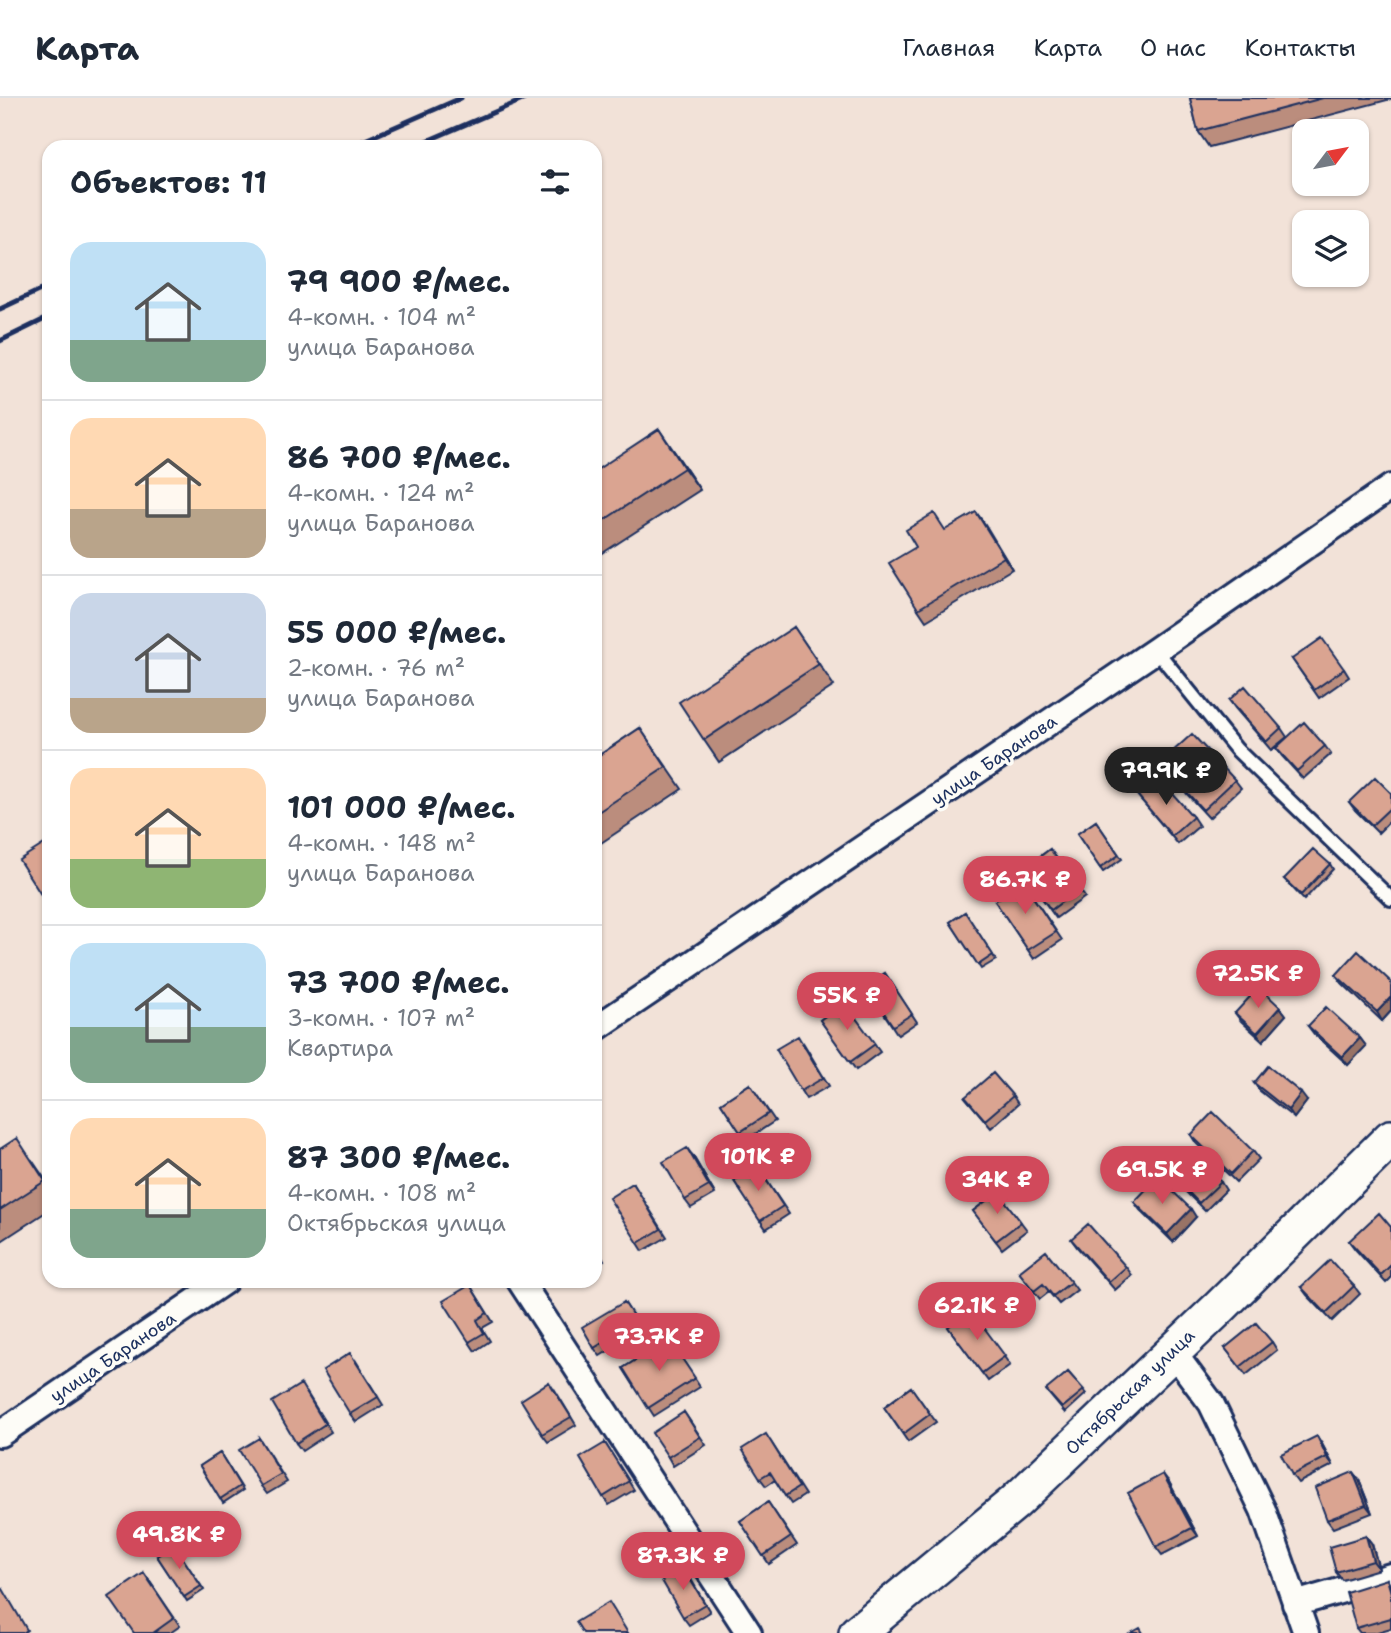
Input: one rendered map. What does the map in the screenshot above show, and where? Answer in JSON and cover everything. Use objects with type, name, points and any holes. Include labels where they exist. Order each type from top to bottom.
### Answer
[{"type":"street","name":"улица Баранова","points":[[602,1024],[1156,650],[1391,487]]},
{"type":"street","name":"Октябрьская улица","points":[[857,1633],[1014,1503],[1173,1352],[1391,1138]]},
{"type":"street","name":"улица Баранова","points":[[0,1434],[215,1288]]},
{"type":"street","points":[[525,1288],[749,1633]]},
{"type":"street","points":[[1173,1352],[1211,1403],[1263,1510],[1306,1633]]},
{"type":"street","points":[[1295,1604],[1391,1576]]},
{"type":"lane","points":[[1156,650],[1236,749],[1391,899]]},
{"type":"building","points":[[1190,98],[1323,98],[1198,131]]},
{"type":"building","points":[[659,429],[684,468],[602,521],[602,466]]},
{"type":"building","points":[[976,512],[1004,557],[918,609],[889,563],[916,547],[906,530],[934,513],[945,530]]},
{"type":"building","points":[[794,627],[819,664],[704,740],[679,702]]},
{"type":"building","points":[[1322,638],[1344,669],[1314,690],[1292,659]]},
{"type":"building","points":[[1245,686],[1281,728],[1266,742],[1229,700]]},
{"type":"building","points":[[1304,722],[1325,746],[1297,771],[1276,748]]},
{"type":"building","points":[[640,728],[666,767],[602,809],[602,753]]},
{"type":"building","points":[[1192,734],[1235,780],[1203,810],[1181,786],[1193,775],[1172,752]]},
{"type":"building","points":[[1375,777],[1391,793],[1391,807],[1372,825],[1349,802]]},
{"type":"building","points":[[1159,778],[1193,817],[1172,836],[1138,796]]},
{"type":"building","points":[[1096,821],[1119,855],[1100,868],[1077,834]]},
{"type":"building","points":[[42,845],[42,896],[19,860]]},
{"type":"building","points":[[1050,849],[1079,889],[1051,910],[1022,870]]},
{"type":"building","points":[[1313,849],[1330,864],[1301,895],[1284,879]]},
{"type":"building","points":[[1023,882],[1056,932],[1028,950],[995,901]]},
{"type":"building","points":[[965,912],[993,955],[978,965],[950,922]]},
{"type":"building","points":[[1358,951],[1391,982],[1391,997],[1377,1012],[1336,975]]},
{"type":"building","points":[[885,973],[912,1014],[893,1026],[866,986]]},
{"type":"building","points":[[1259,987],[1280,1007],[1257,1033],[1235,1013]]},
{"type":"building","points":[[844,1002],[875,1044],[850,1062],[820,1020]]},
{"type":"building","points":[[1326,1007],[1360,1038],[1342,1057],[1308,1026]]},
{"type":"building","points":[[798,1036],[823,1078],[801,1091],[776,1049]]},
{"type":"building","points":[[1268,1066],[1301,1093],[1288,1110],[1254,1083]]},
{"type":"building","points":[[993,1073],[1013,1096],[985,1120],[965,1097]]},
{"type":"building","points":[[750,1084],[769,1113],[740,1132],[721,1103]]},
{"type":"building","points":[[1213,1112],[1253,1151],[1231,1174],[1191,1135]]},
{"type":"building","points":[[17,1138],[42,1176],[42,1183],[0,1210],[0,1149]]},
{"type":"building","points":[[687,1148],[709,1186],[685,1200],[663,1162]]},
{"type":"building","points":[[1173,1153],[1186,1165],[1195,1156],[1221,1182],[1199,1203],[1162,1165]]},
{"type":"building","points":[[757,1166],[783,1206],[760,1221],[734,1181]]},
{"type":"building","points":[[1158,1177],[1191,1209],[1167,1234],[1134,1202]]},
{"type":"building","points":[[633,1183],[661,1229],[638,1243],[609,1198]]},
{"type":"building","points":[[998,1192],[1021,1222],[996,1241],[973,1211]]},
{"type":"building","points":[[1379,1213],[1391,1227],[1391,1265],[1381,1275],[1349,1241]]},
{"type":"building","points":[[1088,1224],[1126,1267],[1109,1282],[1071,1239]]},
{"type":"building","points":[[1046,1251],[1071,1282],[1053,1296],[1043,1284],[1034,1291],[1019,1272]]},
{"type":"building","points":[[1330,1260],[1354,1286],[1326,1313],[1301,1287]]},
{"type":"building","points":[[465,1288],[472,1288],[487,1313],[477,1320],[484,1333],[469,1342],[443,1301]]},
{"type":"building","points":[[624,1302],[637,1322],[594,1348],[582,1327]]},
{"type":"building","points":[[971,1310],[1005,1356],[982,1373],[948,1327]]},
{"type":"building","points":[[1256,1323],[1272,1342],[1240,1367],[1225,1348]]},
{"type":"building","points":[[669,1339],[695,1378],[648,1408],[623,1368]]},
{"type":"building","points":[[350,1353],[378,1397],[350,1414],[323,1370]]},
{"type":"building","points":[[1068,1372],[1084,1390],[1062,1408],[1046,1390]]},
{"type":"building","points":[[549,1382],[571,1417],[542,1434],[521,1400]]},
{"type":"building","points":[[301,1384],[325,1424],[296,1443],[272,1402]]},
{"type":"building","points":[[911,1387],[930,1414],[903,1434],[884,1407]]},
{"type":"building","points":[[684,1412],[700,1437],[668,1457],[652,1433]]},
{"type":"building","points":[[766,1434],[799,1487],[785,1496],[770,1472],[760,1478],[742,1449]]},
{"type":"building","points":[[1317,1436],[1327,1457],[1292,1475],[1281,1454]]},
{"type":"building","points":[[259,1438],[281,1474],[261,1486],[239,1450]]},
{"type":"building","points":[[605,1443],[629,1481],[603,1497],[580,1458]]},
{"type":"building","points":[[220,1453],[240,1486],[220,1499],[200,1466]]},
{"type":"building","points":[[1353,1472],[1366,1505],[1327,1520],[1315,1488]]},
{"type":"building","points":[[1163,1474],[1192,1528],[1156,1547],[1128,1493]]},
{"type":"building","points":[[768,1502],[791,1537],[763,1556],[740,1521]]},
{"type":"building","points":[[1366,1536],[1373,1561],[1336,1572],[1329,1547]]},
{"type":"building","points":[[174,1545],[201,1586],[184,1597],[157,1556]]},
{"type":"building","points":[[682,1566],[705,1604],[683,1617],[661,1579]]},
{"type":"building","points":[[144,1573],[174,1618],[153,1633],[134,1633],[109,1597]]},
{"type":"building","points":[[1387,1579],[1391,1593],[1391,1618],[1356,1628],[1346,1592]]},
{"type":"building","points":[[3,1589],[27,1630],[23,1633],[0,1633],[0,1591]]},
{"type":"building","points":[[609,1602],[628,1633],[583,1633],[576,1622]]},
{"type":"railway","points":[[365,140],[461,98]]},
{"type":"railway","points":[[429,140],[527,98]]},
{"type":"railway","points":[[0,309],[42,289]]},
{"type":"railway","points":[[0,341],[42,320]]}]
